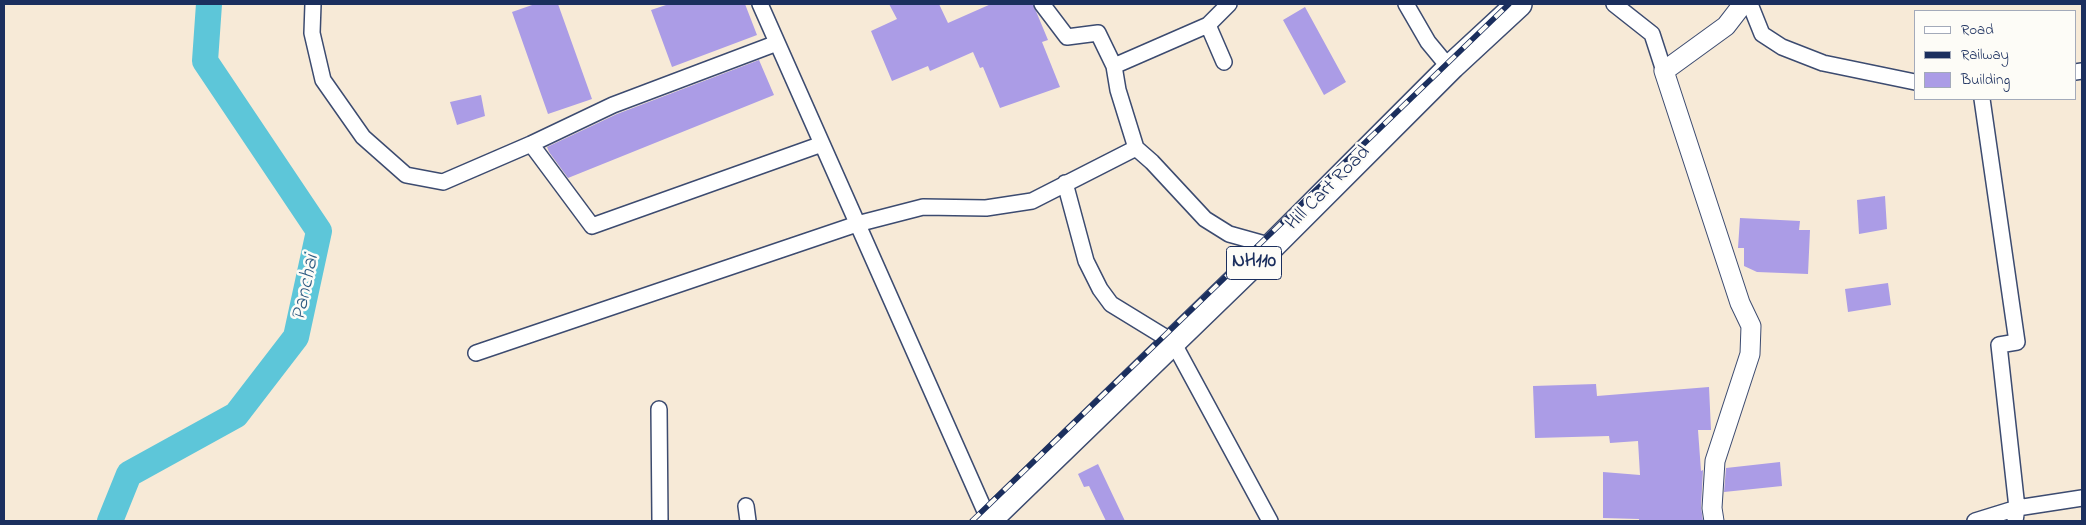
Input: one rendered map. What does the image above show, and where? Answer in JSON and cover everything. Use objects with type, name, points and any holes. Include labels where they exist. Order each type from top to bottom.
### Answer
[{"type":"highway","name":"Hill Cart Road","points":[[990,520],[1272,246],[1452,66],[1520,4]]},
{"type":"street","points":[[313,4],[312,33],[323,80],[362,137],[406,175],[443,182],[531,144],[612,105],[777,43]]},
{"type":"street","points":[[760,4],[990,520]]},
{"type":"street","points":[[1042,4],[1068,37],[1098,33],[1114,66],[1118,90],[1136,148],[1152,162],[1205,219],[1229,234],[1272,246]]},
{"type":"street","points":[[1114,66],[1208,25],[1229,4]]},
{"type":"street","points":[[1406,4],[1428,42],[1447,64],[1452,66]]},
{"type":"street","points":[[1614,4],[1652,34],[1740,303],[1751,326],[1750,354],[1715,461],[1712,508],[1714,521]]},
{"type":"street","points":[[1664,71],[1726,26],[1744,4]]},
{"type":"street","points":[[1750,4],[1762,34],[1782,47],[1823,63],[1914,82]]},
{"type":"street","points":[[1208,25],[1224,62]]},
{"type":"street","points":[[1982,100],[2017,342],[2000,345],[2016,515]]},
{"type":"street","points":[[531,144],[592,226],[822,144]]},
{"type":"street","points":[[476,354],[857,224],[923,207],[986,208],[1032,200],[1136,148]]},
{"type":"street","points":[[1065,183],[1086,261],[1100,289],[1111,304],[1173,342],[1270,521]]},
{"type":"street","points":[[659,409],[660,521]]},
{"type":"street","points":[[1975,521],[2016,515],[2082,498]]},
{"type":"building","points":[[535,4],[558,4],[592,99],[548,114],[512,12]]},
{"type":"building","points":[[669,4],[745,4],[757,35],[672,67],[651,10]]},
{"type":"building","points":[[889,4],[939,4],[948,23],[991,4],[1033,4],[1048,40],[1042,42],[1060,87],[1000,108],[983,67],[980,68],[973,52],[930,71],[928,66],[892,81],[871,31],[897,19]]},
{"type":"building","points":[[1305,7],[1346,82],[1324,95],[1283,20]]},
{"type":"building","points":[[759,60],[774,95],[568,178],[549,152],[547,147],[617,114]]},
{"type":"building","points":[[481,95],[485,116],[457,125],[450,102]]},
{"type":"building","points":[[1885,196],[1887,229],[1859,234],[1857,200]]},
{"type":"building","points":[[1740,218],[1800,221],[1799,230],[1810,230],[1808,274],[1757,272],[1744,266],[1744,248],[1738,248]]},
{"type":"building","points":[[1888,283],[1891,305],[1848,312],[1845,289]]},
{"type":"building","points":[[1596,384],[1597,396],[1709,387],[1711,430],[1698,430],[1701,471],[1703,470],[1701,507],[1703,521],[1639,521],[1639,519],[1603,518],[1603,472],[1640,475],[1638,441],[1610,443],[1609,436],[1535,438],[1533,386]]},
{"type":"building","points":[[1780,462],[1782,486],[1724,492],[1726,468]]},
{"type":"building","points":[[1098,464],[1125,521],[1106,521],[1089,486],[1084,487],[1078,474]]},
{"type":"waterway","name":"Panchai","points":[[110,521],[129,474],[236,415],[296,337],[319,231],[205,61],[209,4]]},
{"type":"railway","points":[[972,521],[1509,4]]}]
